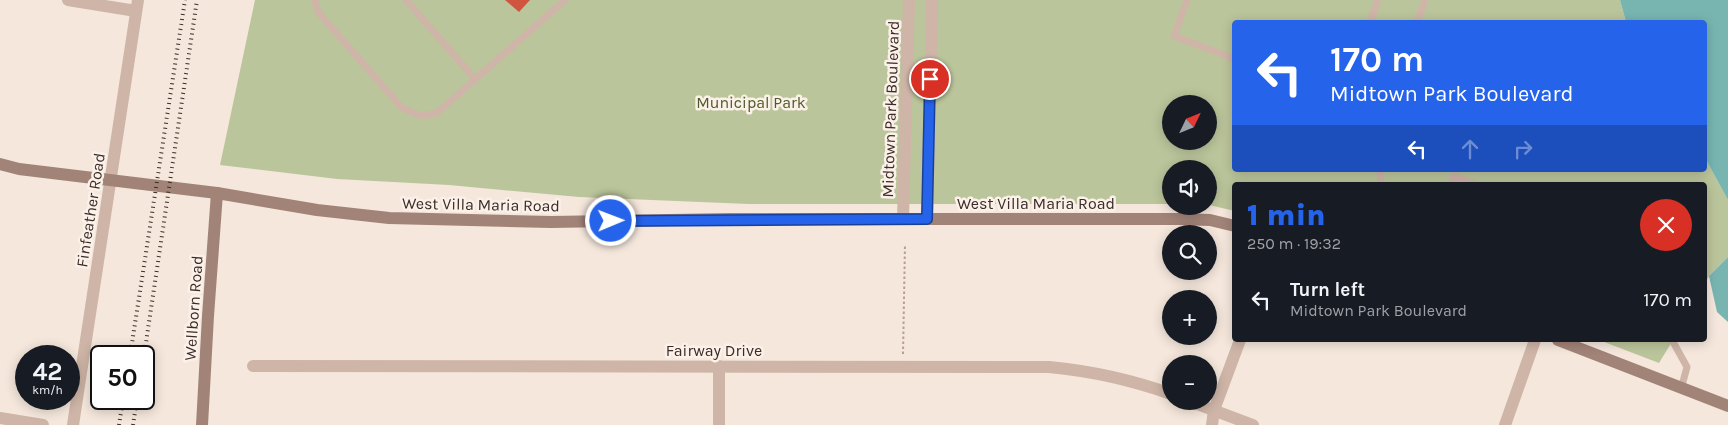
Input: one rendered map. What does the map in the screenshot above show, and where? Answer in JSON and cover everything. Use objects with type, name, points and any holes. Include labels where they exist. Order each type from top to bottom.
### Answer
[{"type":"main road","name":"West Villa Maria Road","points":[[0,164],[29,171],[217,192],[317,210],[389,218],[551,222],[730,219],[1178,219],[1210,220],[1232,225]]},
{"type":"main road","name":"Wellborn Road","points":[[202,425],[217,192]]},
{"type":"main road","points":[[1563,342],[1680,389],[1728,406]]},
{"type":"street","points":[[68,0],[137,6]]},
{"type":"street","name":"Midtown Park Boulevard","points":[[903,219],[909,0]]},
{"type":"street","points":[[927,219],[932,0]]},
{"type":"street","name":"Finfeather Road","points":[[73,425],[137,6]]},
{"type":"street","points":[[1217,402],[1239,342]]},
{"type":"street","points":[[1505,425],[1534,342]]},
{"type":"street","name":"Fairway Drive","points":[[253,366],[1049,367],[1084,370],[1162,392]]},
{"type":"street","points":[[719,366],[719,425]]},
{"type":"street","points":[[1212,425],[1214,410],[1253,425]]},
{"type":"street","points":[[0,418],[43,425]]},
{"type":"lane","points":[[315,0],[318,12],[402,108],[421,116],[437,113],[565,0]]},
{"type":"lane","points":[[406,0],[475,79]]},
{"type":"lane","points":[[1187,0],[1174,36],[1232,58]]},
{"type":"lane","points":[[1371,20],[1378,0]]},
{"type":"lane","points":[[1418,20],[1425,0]]},
{"type":"lane","points":[[1451,182],[1454,176],[1469,182]]},
{"type":"lane","points":[[1673,342],[1687,367],[1680,389]]},
{"type":"path","points":[[903,367],[904,244]]},
{"type":"green space","name":"Municipal Park","points":[[255,0],[1620,0],[1625,20],[1232,20],[1232,172],[1707,172],[1707,162],[1728,200],[1728,257],[1707,280],[1707,182],[1232,182],[1232,210],[1217,207],[1217,160],[1162,160],[1162,204],[749,204],[579,197],[449,185],[337,179],[220,165]]},
{"type":"green space","points":[[1604,342],[1672,342],[1659,363]]},
{"type":"water","points":[[1620,0],[1728,0],[1728,200],[1707,162],[1707,20],[1625,20]]},
{"type":"water","points":[[1728,257],[1728,322],[1717,312],[1709,276]]},
{"type":"building","points":[[505,0],[530,0],[519,12]]},
{"type":"railway","points":[[132,345],[185,0]]},
{"type":"railway","points":[[146,345],[197,0]]},
{"type":"railway","points":[[119,425],[121,410]]},
{"type":"railway","points":[[133,425],[135,410]]},
{"type":"route","points":[[611,221],[927,219],[930,79]]}]
